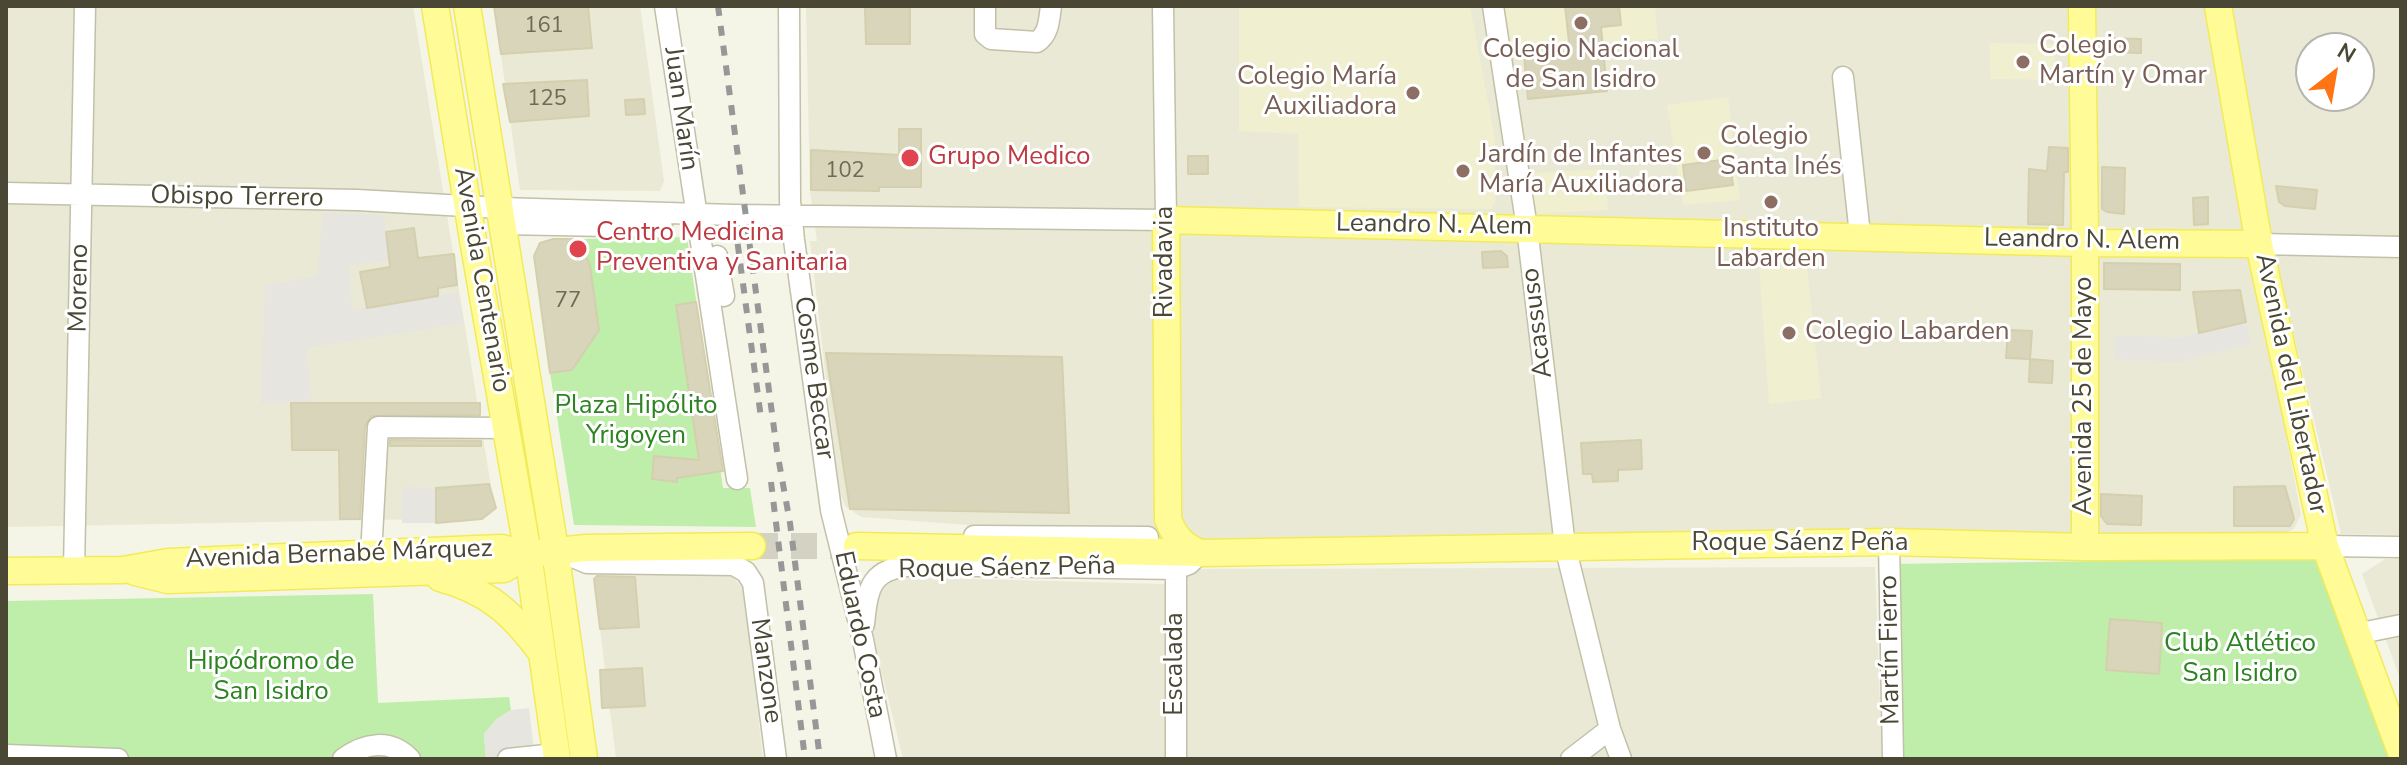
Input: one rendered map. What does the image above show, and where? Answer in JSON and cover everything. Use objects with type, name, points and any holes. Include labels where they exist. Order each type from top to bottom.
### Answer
[{"type":"main road","name":"Avenida Centenario","points":[[435,6],[528,554],[556,757]]},
{"type":"main road","name":"Avenida Centenario","points":[[467,6],[555,550],[584,759]]},
{"type":"main road","name":"Avenida 25 de Mayo","points":[[2082,6],[2085,547]]},
{"type":"main road","name":"Avenida del Libertador","points":[[2218,6],[2259,244],[2325,546],[2401,752]]},
{"type":"main road","name":"Leandro N. Alem","points":[[1166,220],[2085,243],[2259,244]]},
{"type":"main road","name":"Rivadavia","points":[[1166,220],[1168,519]]},
{"type":"main road","points":[[1107,550],[1148,537],[1168,519],[1177,539],[1187,548],[1200,553]]},
{"type":"main road","name":"Roque Sáenz Peña","points":[[857,546],[1200,553],[1889,542],[2085,547],[2325,546]]},
{"type":"main road","points":[[528,554],[555,550],[752,546]]},
{"type":"main road","name":"Avenida Bernabé Márquez","points":[[6,571],[123,570],[168,562],[501,548],[528,554]]},
{"type":"main road","name":"Avenida Bernabé Márquez","points":[[123,570],[168,580],[421,573],[504,569],[528,554]]},
{"type":"main road","points":[[421,573],[464,585],[485,595],[507,611],[542,653]]},
{"type":"street","name":"Moreno","points":[[74,570],[85,6]]},
{"type":"street","name":"Juan Marín","points":[[665,6],[703,213]]},
{"type":"street","name":"Cosme Beccar","points":[[789,6],[791,215],[831,510]]},
{"type":"street","points":[[985,6],[985,34],[991,39],[1037,42],[1044,38],[1049,26],[1051,6]]},
{"type":"street","name":"Rivadavia","points":[[1163,6],[1166,220]]},
{"type":"street","name":"Acassuso","points":[[1493,6],[1527,228],[1565,546],[1610,729],[1621,759]]},
{"type":"street","points":[[1843,77],[1860,235]]},
{"type":"street","name":"Obispo Terrero","points":[[6,193],[357,200],[467,206]]},
{"type":"street","name":"Leandro N. Alem","points":[[467,206],[502,216],[703,213],[1166,220]]},
{"type":"street","points":[[703,213],[724,296]]},
{"type":"street","points":[[703,213],[737,479]]},
{"type":"street","points":[[502,216],[662,227]]},
{"type":"street","name":"Leandro N. Alem","points":[[2259,244],[2401,247]]},
{"type":"street","points":[[371,555],[378,427],[506,428]]},
{"type":"street","name":"Roque Sáenz Peña","points":[[831,510],[846,527],[863,536],[1148,537]]},
{"type":"street","name":"Eduardo Costa","points":[[831,510],[863,640],[886,759]]},
{"type":"street","name":"Martín Fierro","points":[[1889,542],[1893,759]]},
{"type":"street","name":"Roque Sáenz Peña","points":[[2325,546],[2401,547]]},
{"type":"street","name":"Manzone","points":[[555,550],[587,563],[734,565],[746,572],[753,583],[776,759]]},
{"type":"street","points":[[1176,569],[1189,564],[1200,553]]},
{"type":"street","name":"Roque Sáenz Peña","points":[[863,640],[867,594],[875,578],[891,567],[1176,569]]},
{"type":"street","name":"Escalada","points":[[1176,569],[1176,759]]},
{"type":"street","points":[[2356,634],[2401,625]]},
{"type":"street","points":[[1571,759],[1610,729]]},
{"type":"street","points":[[343,759],[358,748],[374,744],[391,746],[410,759]]},
{"type":"street","points":[[6,755],[118,759]]},
{"type":"street","points":[[508,759],[556,757]]},
{"type":"shaded area","points":[[6,6],[413,6],[494,505],[492,512],[479,518],[6,527]]},
{"type":"shaded area","points":[[494,6],[640,6],[664,181],[660,191],[520,190]]},
{"type":"shaded area","points":[[806,6],[2205,6],[2301,514],[2294,529],[2283,534],[1195,542],[861,517],[845,506],[839,490],[810,241],[817,241],[810,191]]},
{"type":"shaded area","name":"Colegio María Auxiliadora","points":[[1239,6],[1470,6],[1495,139],[1495,203],[1491,209],[1299,207],[1298,134],[1239,131]]},
{"type":"shaded area","name":"Colegio Nacional de San Isidro","points":[[1504,6],[1655,6],[1658,39],[1509,50]]},
{"type":"shaded area","points":[[2232,6],[2401,6],[2401,535],[2341,534],[2276,260]]},
{"type":"shaded area","name":"Colegio Martín y Omar","points":[[1990,43],[2055,44],[2055,80],[1990,79]]},
{"type":"shaded area","name":"Colegio Santa Inés","points":[[1728,97],[1740,200],[1683,205],[1667,105]]},
{"type":"shaded area","points":[[1606,169],[1608,210],[1532,214],[1530,173]]},
{"type":"shaded area","points":[[322,213],[384,215],[390,261],[349,265],[352,310],[458,293],[464,323],[306,348],[312,403],[261,403],[265,285],[318,276]]},
{"type":"shaded area","name":"Colegio Labarden","points":[[1759,266],[1807,268],[1821,398],[1769,404]]},
{"type":"shaded area","points":[[2246,322],[2251,344],[2179,362],[2115,359],[2116,335],[2178,338]]},
{"type":"shaded area","points":[[402,487],[436,488],[436,523],[402,523]]},
{"type":"shaded area","points":[[2385,559],[2401,559],[2401,681],[2362,574]]},
{"type":"shaded area","points":[[1875,567],[1882,759],[903,759],[867,612],[879,589],[898,577],[1165,584],[1198,569]]},
{"type":"shaded area","points":[[601,571],[732,576],[744,590],[763,759],[616,759],[594,580]]},
{"type":"shaded area","points":[[529,708],[535,759],[486,759],[484,734],[497,719],[511,710]]},
{"type":"green space","name":"Plaza Hipólito Yrigoyen","points":[[687,237],[723,488],[750,488],[756,527],[574,525],[550,373],[572,369],[599,330],[591,272],[580,239]]},
{"type":"green space","name":"Club Atlético San Isidro","points":[[2319,558],[2392,759],[1894,759],[1889,564]]},
{"type":"green space","name":"Hipódromo de San Isidro","points":[[373,594],[378,703],[509,697],[511,710],[497,719],[484,734],[486,759],[6,759],[6,601]]},
{"type":"building","points":[[494,6],[588,6],[592,48],[501,54]]},
{"type":"building","points":[[865,6],[910,6],[910,44],[866,44]]},
{"type":"building","points":[[1565,6],[1619,6],[1621,25],[1601,27],[1607,91],[1528,99],[1524,55],[1570,51]]},
{"type":"building","points":[[2100,38],[2141,39],[2141,53],[2100,52]]},
{"type":"building","points":[[587,80],[589,116],[510,122],[503,84]]},
{"type":"building","points":[[644,99],[645,114],[626,115],[625,100]]},
{"type":"building","points":[[899,129],[921,129],[921,187],[879,187],[879,191],[811,190],[811,150],[899,155]]},
{"type":"building","points":[[2049,147],[2068,148],[2068,172],[2064,172],[2063,225],[2028,224],[2029,169],[2047,171]]},
{"type":"building","points":[[1188,156],[1208,156],[1208,174],[1188,174]]},
{"type":"building","points":[[1729,159],[1733,185],[1686,191],[1683,165]]},
{"type":"building","points":[[2102,167],[2125,168],[2124,214],[2102,209]]},
{"type":"building","points":[[2276,186],[2317,190],[2315,209],[2285,206],[2279,202]]},
{"type":"building","points":[[2208,197],[2208,224],[2194,225],[2193,198]]},
{"type":"building","points":[[414,228],[418,258],[454,254],[457,285],[438,288],[438,296],[367,308],[360,272],[390,267],[386,232]]},
{"type":"building","points":[[553,239],[580,239],[590,266],[599,330],[572,370],[550,373],[534,256],[540,243]]},
{"type":"building","points":[[1501,251],[1507,256],[1508,267],[1483,268],[1482,252]]},
{"type":"building","points":[[2104,263],[2180,264],[2180,290],[2104,289]]},
{"type":"building","points":[[2240,290],[2246,322],[2199,333],[2193,292]]},
{"type":"building","points":[[696,302],[723,471],[677,478],[677,482],[652,479],[654,456],[699,460],[676,305]]},
{"type":"building","points":[[2008,330],[2032,331],[2030,359],[2006,358]]},
{"type":"building","points":[[826,353],[1062,357],[1069,513],[850,509]]},
{"type":"building","points":[[2030,359],[2053,361],[2052,383],[2029,382]]},
{"type":"building","points":[[291,403],[480,403],[480,415],[371,416],[365,426],[360,519],[340,519],[339,450],[292,450]]},
{"type":"building","points":[[390,440],[481,441],[481,446],[390,446]]},
{"type":"building","points":[[1641,440],[1642,469],[1618,470],[1618,481],[1593,482],[1592,474],[1583,474],[1581,443]]},
{"type":"building","points":[[489,484],[496,508],[482,519],[436,523],[436,488]]},
{"type":"building","points":[[2285,486],[2294,519],[2290,526],[2234,526],[2234,487]]},
{"type":"building","points":[[2101,494],[2142,496],[2141,525],[2107,524],[2101,516]]},
{"type":"building","points":[[597,576],[635,577],[639,627],[600,629],[594,579]]},
{"type":"building","points":[[2110,619],[2162,623],[2159,674],[2106,670]]},
{"type":"building","points":[[642,668],[645,706],[602,708],[600,670]]},
{"type":"tunnel","points":[[752,546],[857,546]]},
{"type":"railway","points":[[718,6],[820,759]]},
{"type":"railway","points":[[735,224],[761,418]]},
{"type":"railway","points":[[771,482],[805,759]]},
{"type":"place","name":"Colegio Nacional de San Isidro","points":[[1581,23]]},
{"type":"place","name":"Colegio Martín y Omar","points":[[2023,62]]},
{"type":"place","name":"Colegio María Auxiliadora","points":[[1413,93]]},
{"type":"place","name":"Colegio Santa Inés","points":[[1704,153]]},
{"type":"place","name":"Grupo Medico","points":[[910,158]]},
{"type":"place","name":"Jardín de Infantes María Auxiliadora","points":[[1463,171]]},
{"type":"place","name":"Instituto Labarden","points":[[1771,202]]},
{"type":"place","name":"Centro Medicina Preventiva y Sanitaria","points":[[578,249]]},
{"type":"place","name":"Colegio Labarden","points":[[1789,333]]}]
